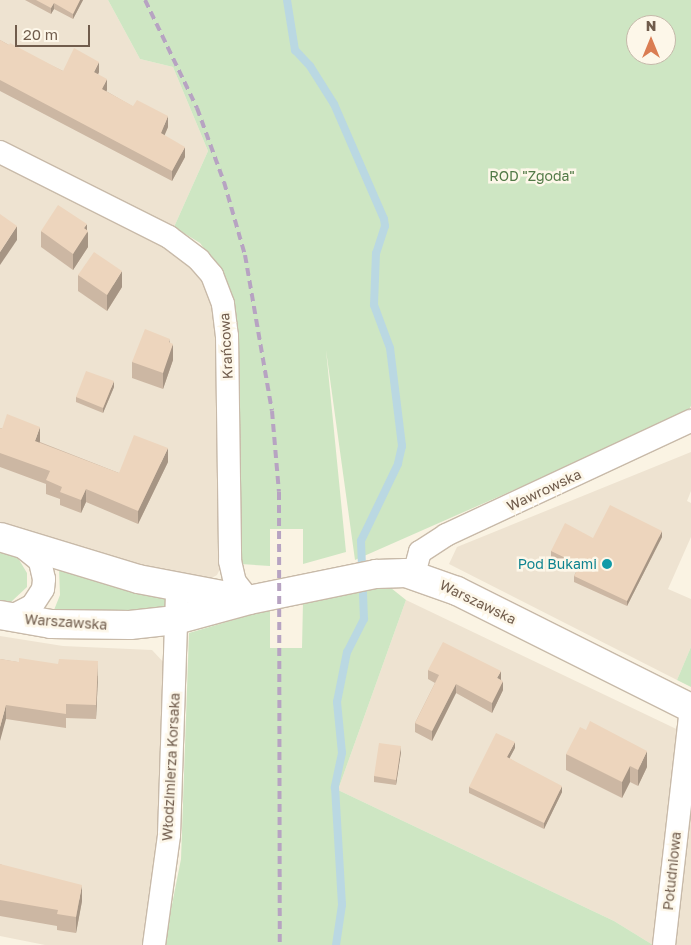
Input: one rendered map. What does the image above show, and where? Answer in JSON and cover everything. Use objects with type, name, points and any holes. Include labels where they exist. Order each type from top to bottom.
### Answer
[{"type":"street","name":"Krańcowa","points":[[0,152],[169,237],[192,253],[212,274],[223,304],[227,336],[230,561],[235,582],[249,600]]},
{"type":"street","name":"Wawrowska","points":[[414,574],[420,552],[446,535],[691,421]]},
{"type":"street","name":"Warszawska","points":[[8,540],[84,565],[177,588],[249,600]]},
{"type":"street","name":"Warszawska","points":[[0,615],[24,612],[32,606],[43,589],[44,579],[40,561],[26,547],[8,540]]},
{"type":"street","name":"Warszawska","points":[[0,615],[90,626],[176,620],[249,600],[366,576],[414,574],[457,591],[691,708]]},
{"type":"street","name":"Włodzimierza Korsaka","points":[[154,945],[169,835],[177,588]]},
{"type":"street","name":"Południowa","points":[[664,945],[691,708]]},
{"type":"shaded area","points":[[0,0],[108,0],[140,59],[173,67],[208,151],[174,227],[0,144]]},
{"type":"shaded area","points":[[0,162],[163,240],[205,280],[218,326],[221,567],[217,575],[208,580],[122,564],[0,522]]},
{"type":"shaded area","points":[[691,452],[691,491],[687,501],[691,503],[691,537],[668,589],[691,599],[691,647],[677,680],[449,564],[457,547]]},
{"type":"shaded area","points":[[406,600],[691,736],[691,945],[653,945],[614,921],[338,790]]},
{"type":"shaded area","points":[[0,636],[63,646],[152,650],[167,666],[159,847],[146,945],[45,945],[0,936]]},
{"type":"green space","name":"ROD \"Zgoda\"","points":[[108,0],[691,0],[691,406],[686,414],[355,560],[326,350],[346,552],[303,564],[303,529],[270,529],[270,566],[241,564],[220,270],[200,243],[174,227],[208,151],[173,67],[140,59]]},
{"type":"green space","points":[[0,545],[18,558],[27,573],[27,587],[11,602],[0,601]]},
{"type":"green space","points":[[59,568],[166,598],[167,609],[139,612],[54,610],[60,595]]},
{"type":"green space","points":[[386,584],[406,600],[338,790],[614,921],[653,945],[164,945],[181,859],[189,633],[270,609],[270,648],[302,648],[303,602]]},
{"type":"green space","points":[[691,647],[691,687],[677,680]]},
{"type":"building","points":[[36,0],[80,0],[73,14],[54,3],[51,8]]},
{"type":"building","points":[[0,40],[9,45],[10,43],[63,71],[74,48],[99,62],[94,72],[107,79],[102,89],[133,106],[137,100],[168,116],[161,133],[185,147],[172,171],[0,80]]},
{"type":"building","points":[[58,205],[87,224],[84,228],[88,231],[73,254],[41,231]]},
{"type":"building","points":[[0,214],[17,226],[0,252]]},
{"type":"building","points":[[94,252],[122,271],[107,295],[78,275]]},
{"type":"building","points":[[145,329],[170,339],[169,342],[173,344],[163,373],[132,362]]},
{"type":"building","points":[[86,371],[114,381],[103,408],[76,397]]},
{"type":"building","points":[[7,414],[40,427],[35,441],[119,473],[134,435],[168,448],[138,511],[86,489],[81,500],[60,492],[62,487],[46,480],[50,471],[0,453],[0,428],[2,429]]},
{"type":"building","name":"Pod Bukami","points":[[610,505],[662,531],[627,601],[574,576],[580,565],[551,551],[565,523],[593,538]]},
{"type":"building","points":[[443,642],[501,671],[497,678],[503,681],[492,703],[456,684],[432,731],[415,723],[439,675],[428,670]]},
{"type":"building","points":[[19,658],[58,664],[59,659],[98,661],[96,705],[66,704],[66,714],[6,705],[0,727],[0,659],[19,662]]},
{"type":"building","points":[[590,721],[647,751],[638,770],[630,766],[622,782],[566,754],[580,727],[586,730]]},
{"type":"building","points":[[496,733],[515,742],[507,757],[562,786],[544,823],[469,787]]},
{"type":"building","points":[[379,743],[401,746],[396,780],[374,776]]},
{"type":"building","points":[[0,864],[82,885],[76,917],[57,914],[58,910],[0,900]]},
{"type":"waterway","points":[[287,0],[295,50],[310,66],[334,104],[384,219],[385,226],[376,253],[374,305],[390,348],[402,446],[398,464],[361,541],[364,619],[347,652],[337,702],[342,753],[335,787],[342,905],[336,945]]},
{"type":"railway","points":[[145,0],[197,108],[224,182],[245,255],[272,411],[279,492],[280,945]]},
{"type":"place","name":"Pod Bukami","points":[[607,564]]}]
